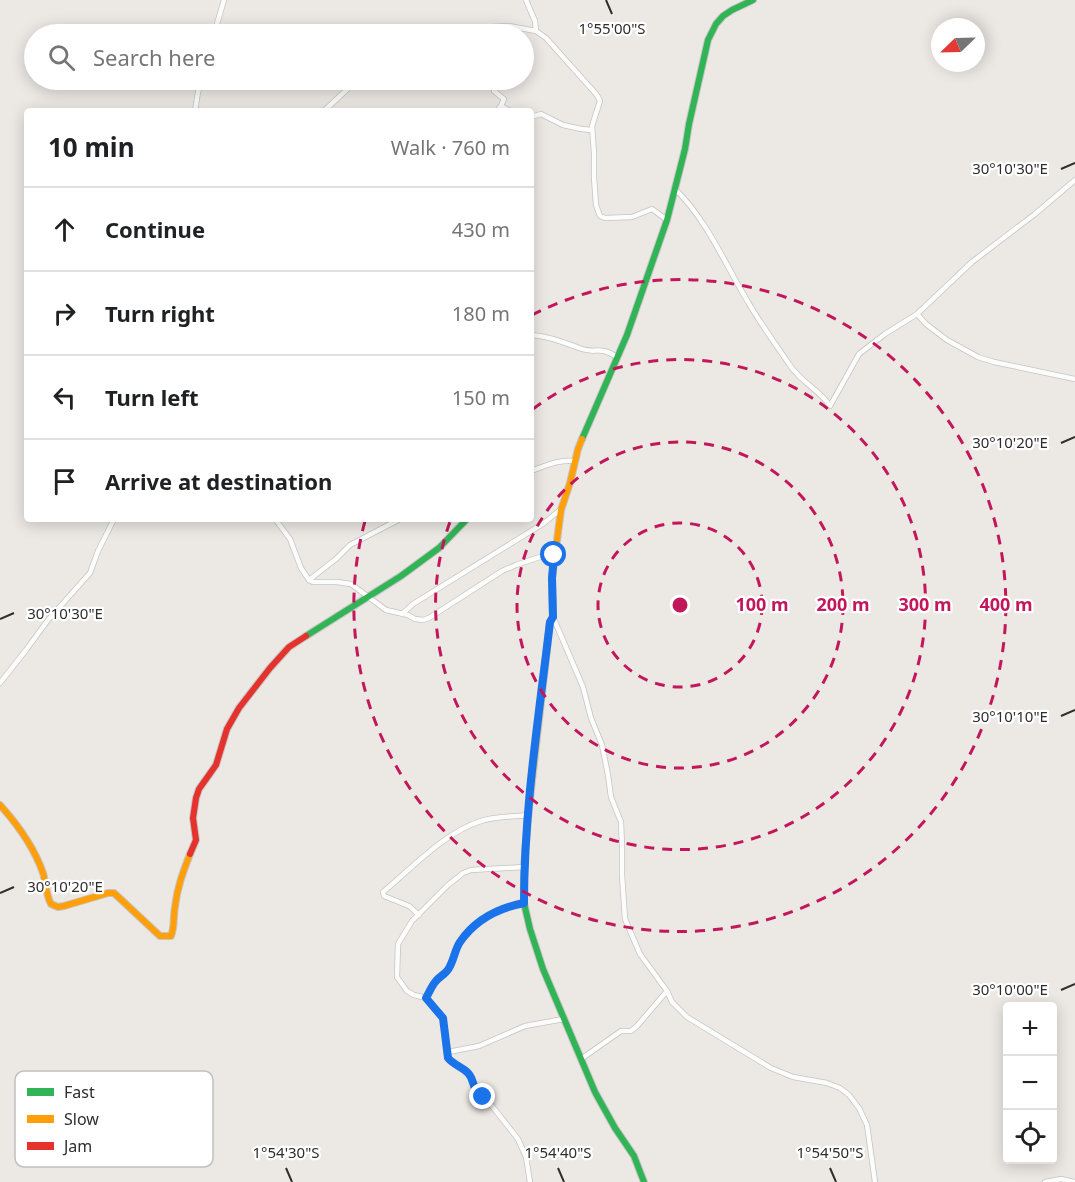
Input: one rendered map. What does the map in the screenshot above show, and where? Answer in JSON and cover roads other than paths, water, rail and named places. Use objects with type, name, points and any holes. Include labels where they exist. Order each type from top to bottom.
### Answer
[{"type":"street","points":[[217,24],[224,0]]},
{"type":"street","points":[[526,0],[535,21],[536,31],[563,57],[600,101],[592,130],[596,205],[600,216],[605,218],[632,217],[652,209],[667,220]]},
{"type":"street","points":[[753,0],[723,16],[708,40],[667,220],[631,326],[574,461],[561,510],[554,555],[553,617],[582,687],[602,745],[611,797],[621,822],[625,919],[640,954],[667,991],[672,1002],[687,1017],[771,1068],[793,1077],[827,1083],[840,1088],[849,1095],[860,1108],[867,1125],[875,1182]]},
{"type":"street","points":[[195,108],[199,90]]},
{"type":"street","points":[[327,108],[346,90]]},
{"type":"street","points":[[495,90],[504,99],[501,106],[505,108]]},
{"type":"street","points":[[534,116],[541,114],[563,125],[592,130]]},
{"type":"street","points":[[675,189],[689,202],[748,304],[790,366],[801,379],[824,396],[830,406],[859,354],[917,314],[972,262],[1075,180]]},
{"type":"street","points":[[917,314],[930,328],[947,340],[978,357],[1075,379]]},
{"type":"street","points":[[534,335],[545,336],[585,350],[603,350],[618,358]]},
{"type":"street","points":[[534,470],[554,462],[574,461]]},
{"type":"street","points":[[402,614],[413,604],[544,523],[561,510]]},
{"type":"street","points":[[0,683],[48,620],[90,573],[112,522]]},
{"type":"street","points":[[277,522],[290,539],[301,568],[309,580],[351,584],[386,610],[423,620],[502,571],[523,562],[554,555]]},
{"type":"street","points":[[309,580],[350,545],[394,522]]},
{"type":"street","points":[[0,805],[20,830],[38,861],[46,881],[51,904],[66,905],[114,893],[160,936],[171,936],[174,928],[178,886],[196,840],[193,818],[196,798],[216,765],[232,718],[289,647],[401,576],[448,539],[464,522]]},
{"type":"street","points":[[553,617],[550,622],[528,815],[524,903],[543,969],[595,1092],[615,1128],[634,1155],[644,1182]]},
{"type":"street","points":[[419,915],[408,906],[384,896],[383,892],[448,836],[463,828],[483,820],[528,815]]},
{"type":"street","points":[[524,867],[479,868],[463,873],[447,886],[412,921],[398,944],[397,977],[407,991],[426,998],[443,1018],[448,1058],[452,1063],[468,1072],[476,1091],[492,1106],[518,1139],[526,1157],[530,1182]]},
{"type":"street","points":[[426,998],[435,982],[449,969],[459,942],[476,924],[508,906],[524,903]]},
{"type":"street","points":[[581,1059],[621,1031],[631,1031],[638,1026],[667,991]]},
{"type":"street","points":[[448,1052],[479,1046],[525,1026],[564,1019]]},
{"type":"street","points":[[1045,1182],[1061,1179],[1074,1182]]}]
